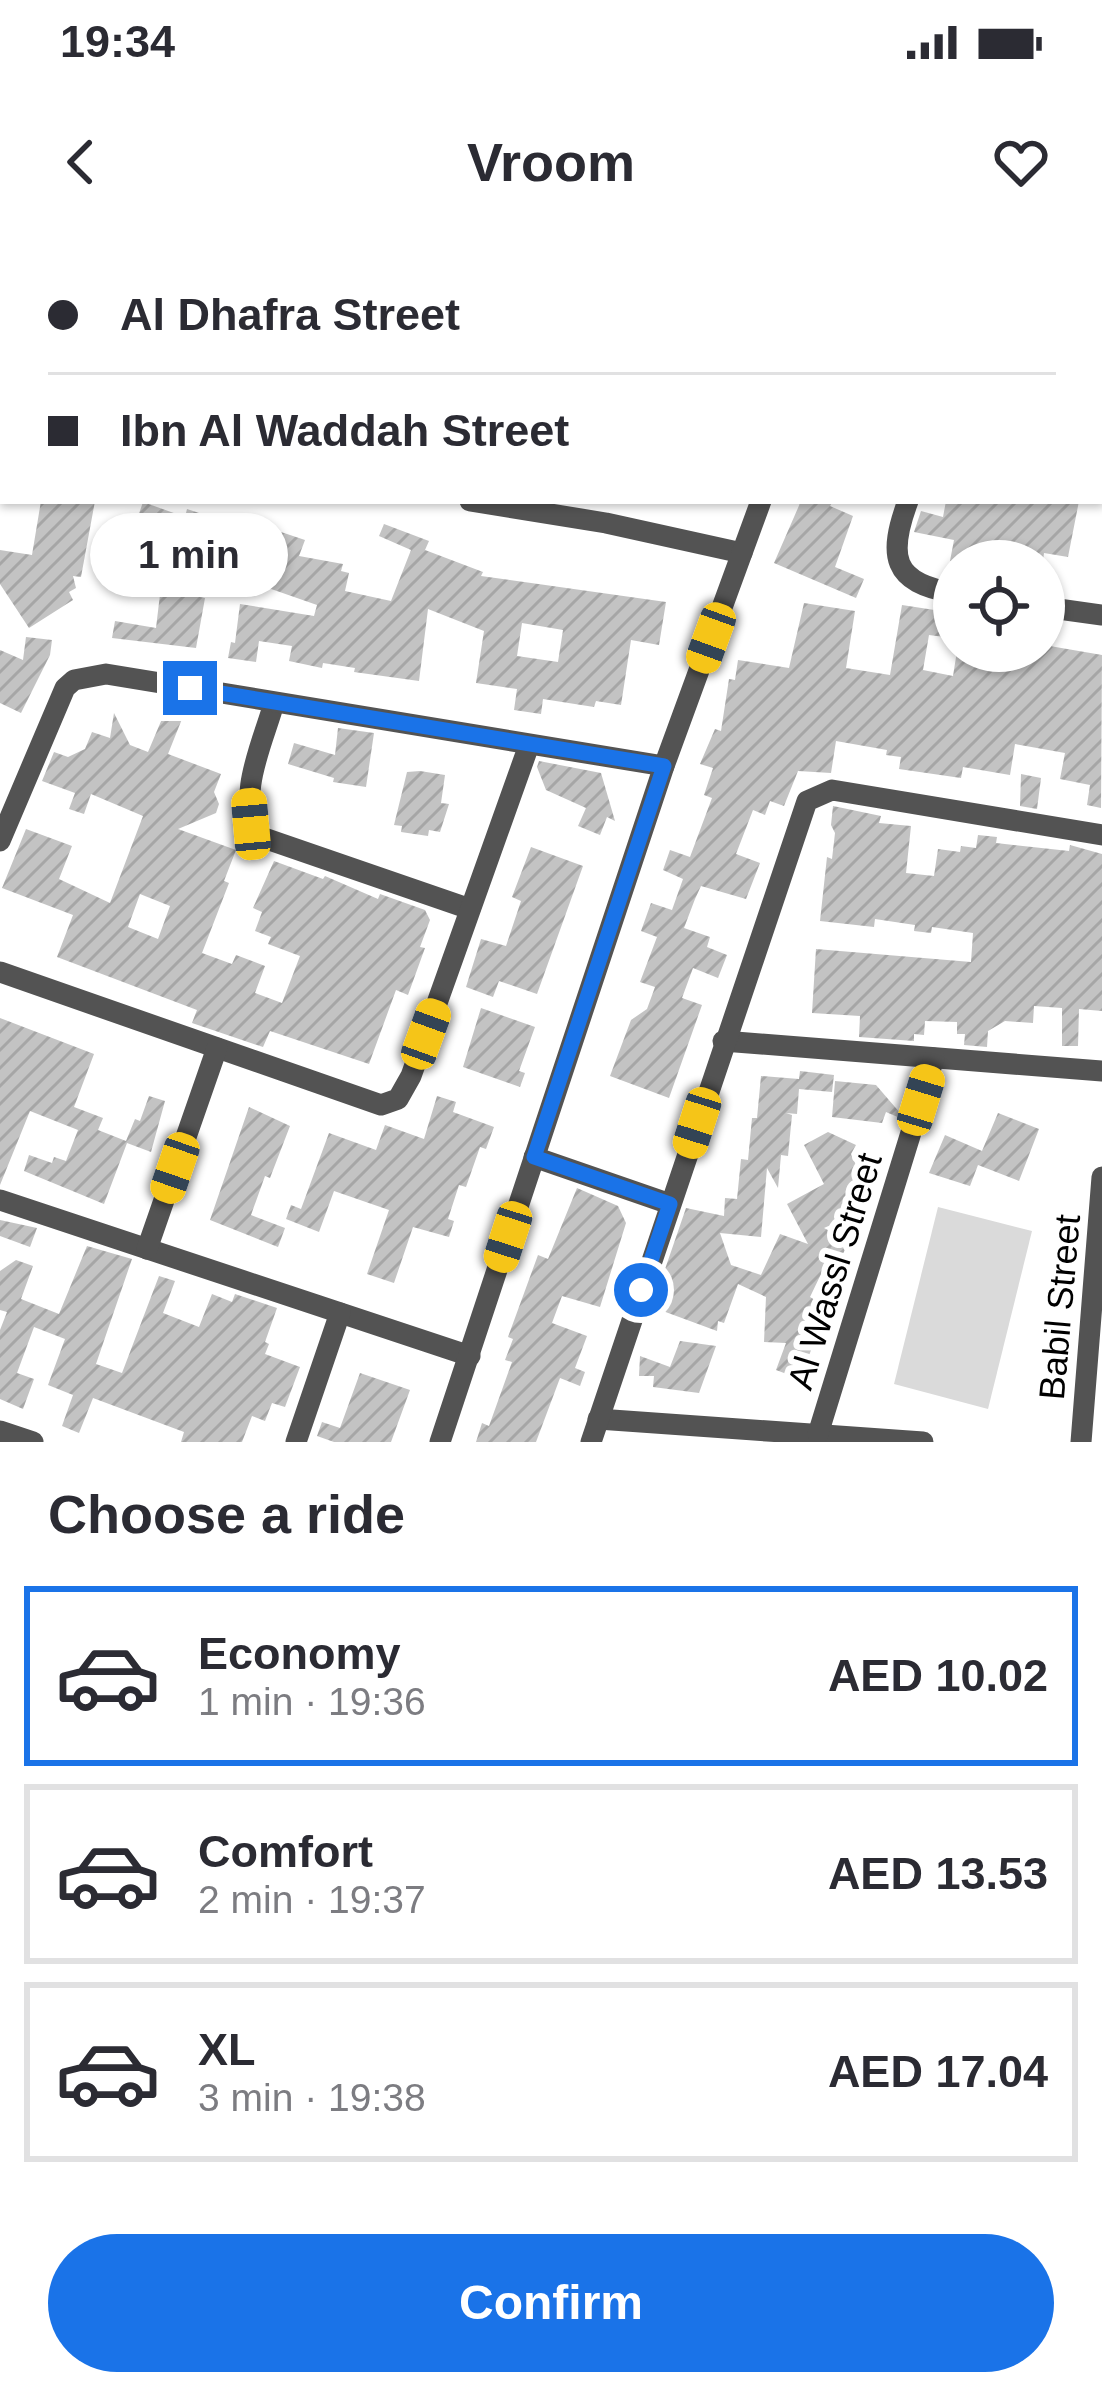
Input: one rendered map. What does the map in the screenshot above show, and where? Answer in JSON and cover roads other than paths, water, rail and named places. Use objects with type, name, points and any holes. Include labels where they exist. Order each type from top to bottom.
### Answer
[{"type":"street","points":[[508,504],[609,512],[742,553]]},
{"type":"street","points":[[440,1442],[664,766],[759,504]]},
{"type":"street","points":[[907,504],[895,538],[896,556],[914,583],[933,588]]},
{"type":"street","points":[[1065,610],[1102,615]]},
{"type":"street","points":[[0,841],[8,800],[65,688],[74,680],[106,674],[664,766]]},
{"type":"street","points":[[274,703],[249,795],[251,824],[261,837],[470,910]]},
{"type":"street","points":[[0,972],[381,1105],[398,1099],[411,1076],[530,745]]},
{"type":"street","points":[[591,1442],[807,801],[832,790],[1102,835]]},
{"type":"street","points":[[723,1041],[1102,1071]]},
{"type":"street","points":[[147,1249],[217,1048]]},
{"type":"street","name":"Al Wassl Street","points":[[818,1434],[934,1058]]},
{"type":"street","points":[[534,1157],[670,1204]]},
{"type":"street","name":"Babil Street","points":[[1081,1442],[1102,1177]]},
{"type":"street","points":[[0,1200],[470,1356]]},
{"type":"street","points":[[296,1442],[340,1312]]},
{"type":"street","points":[[598,1418],[923,1442]]},
{"type":"street","points":[[2,1435],[33,1442]]}]
